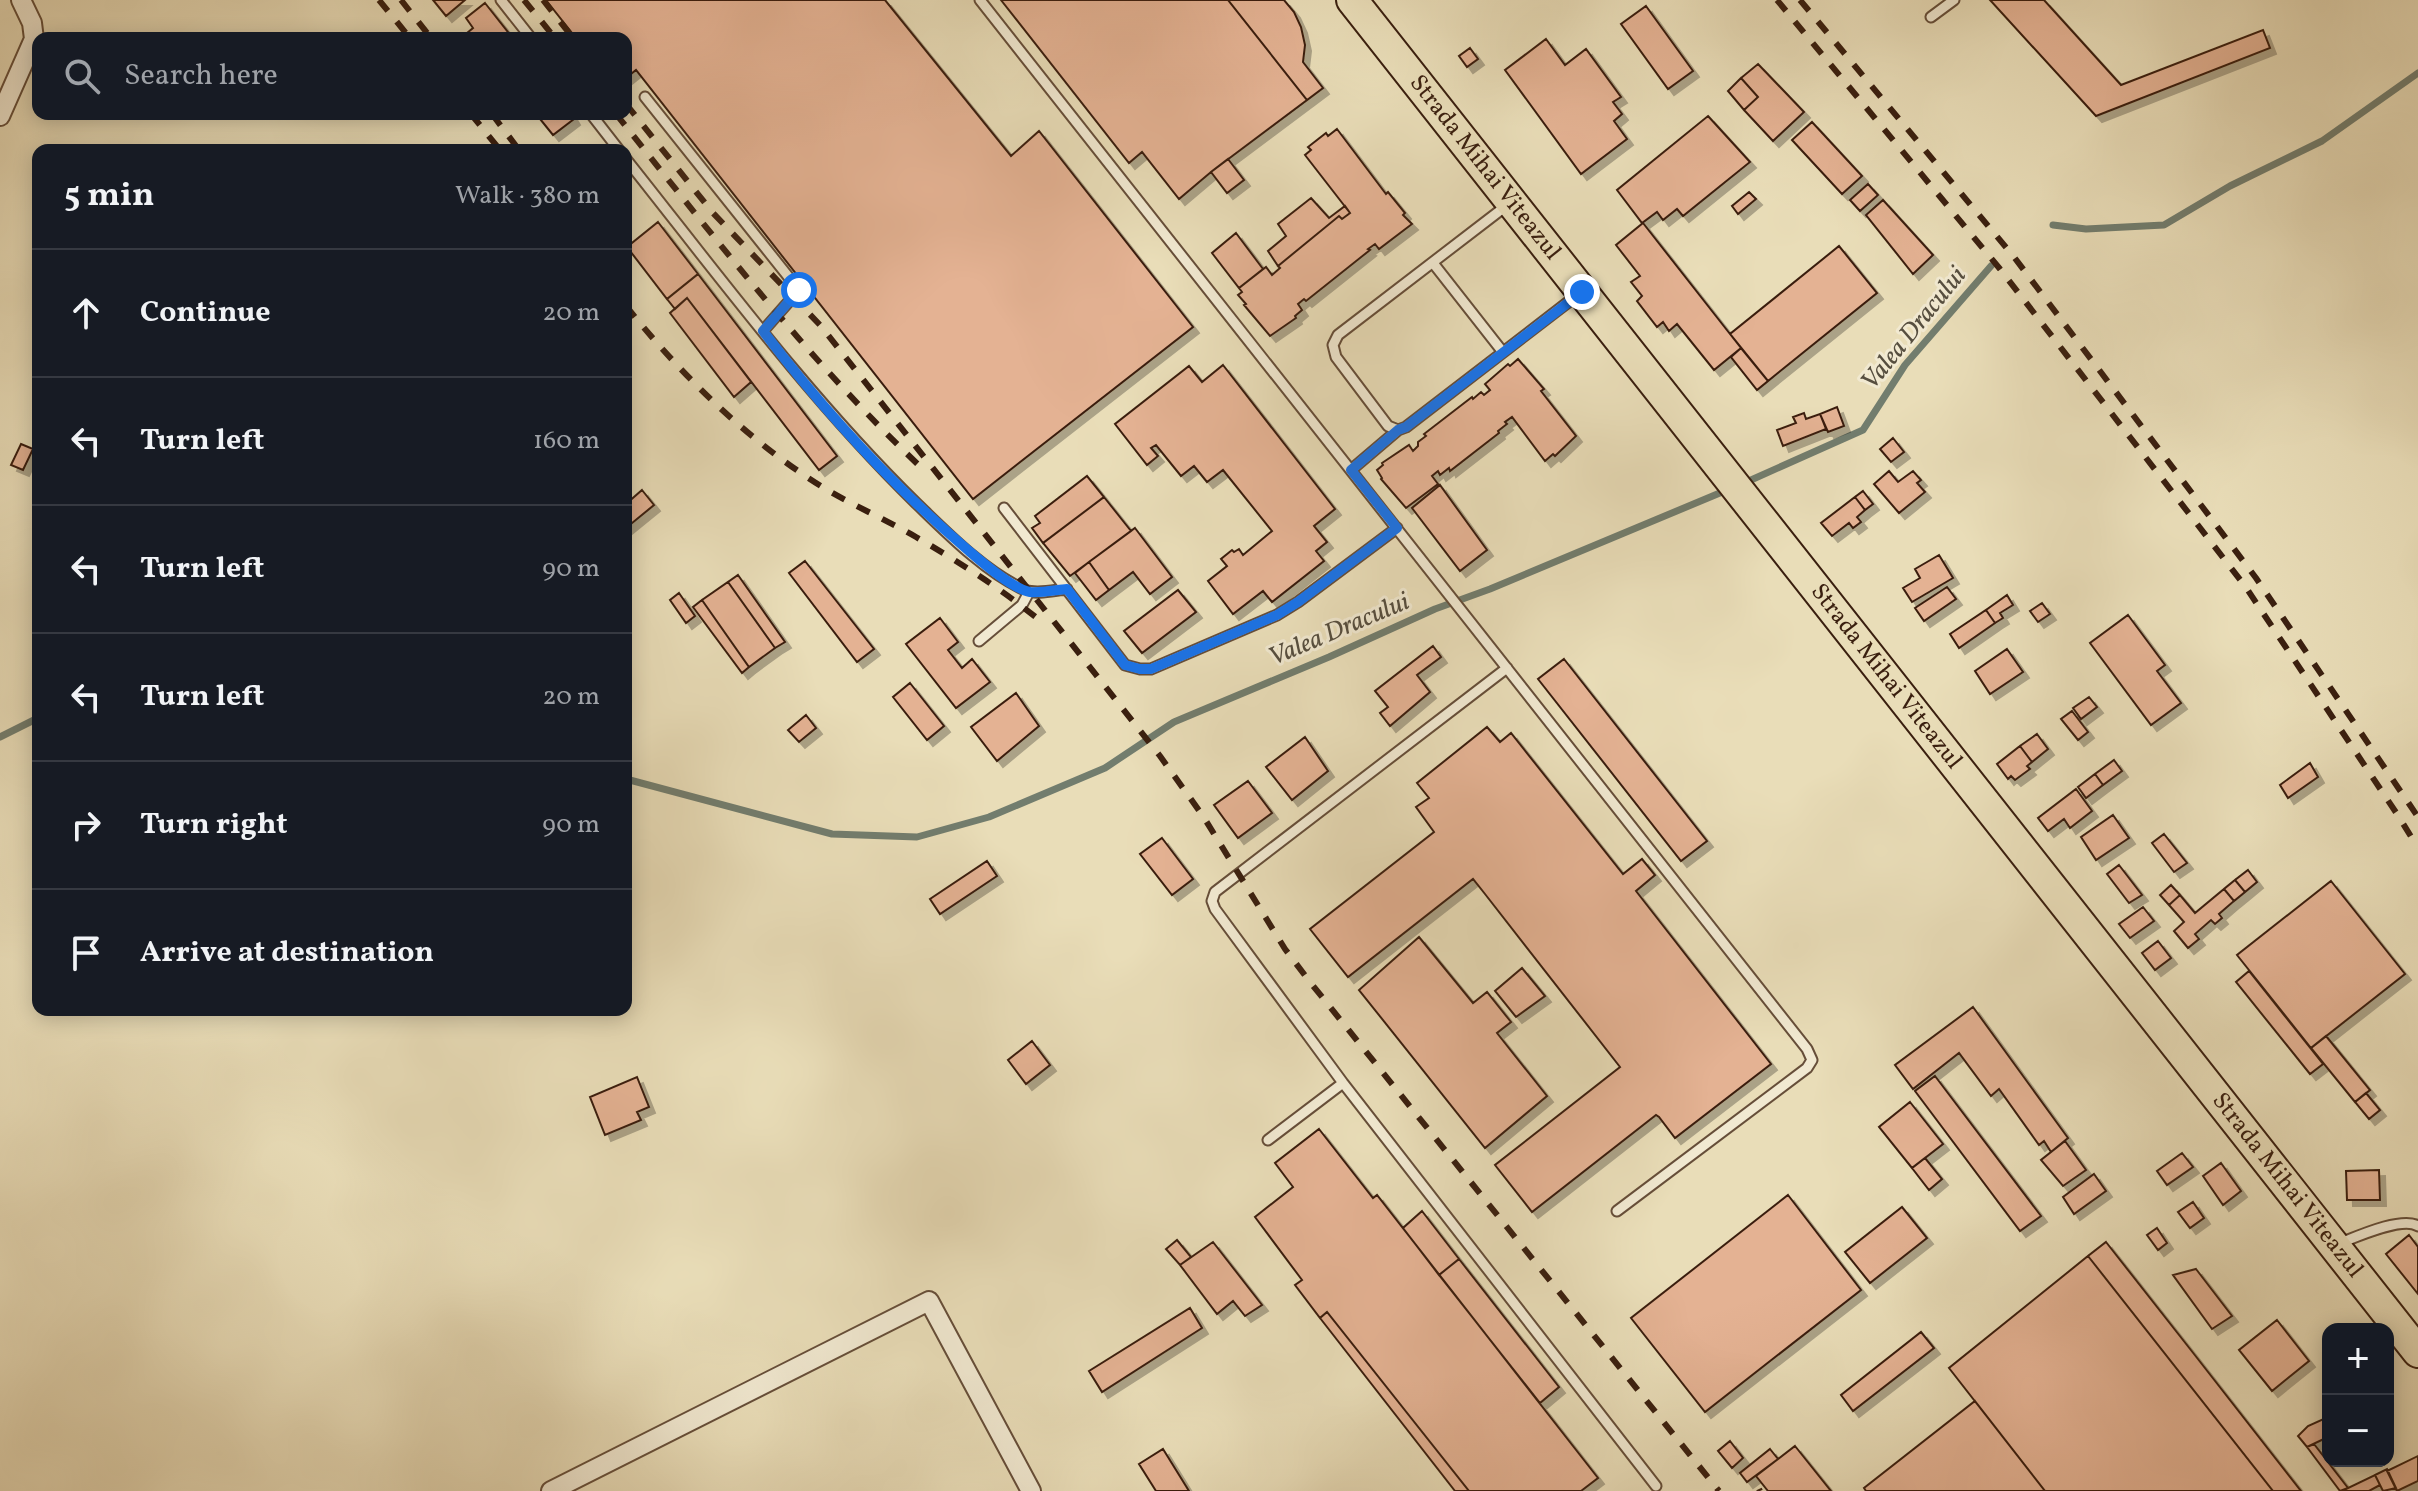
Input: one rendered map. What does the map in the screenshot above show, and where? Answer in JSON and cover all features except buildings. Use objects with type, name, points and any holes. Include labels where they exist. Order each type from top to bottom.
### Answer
[{"type":"highway","name":"Strada Mihai Viteazul","points":[[1352,0],[2418,1352]]},
{"type":"street","points":[[21,0],[33,32]]},
{"type":"street","points":[[0,116],[32,44]]},
{"type":"street","points":[[551,1491],[929,1301],[1031,1491]]},
{"type":"lane","points":[[501,0],[526,32]]},
{"type":"lane","points":[[980,0],[1807,1049],[1812,1060],[1807,1068],[1617,1211]]},
{"type":"lane","points":[[1931,17],[1954,0]]},
{"type":"lane","points":[[645,97],[799,290],[763,331]]},
{"type":"lane","points":[[596,120],[614,144]]},
{"type":"lane","points":[[632,167],[790,367],[879,467],[933,520],[995,573],[1029,592],[1067,589]]},
{"type":"lane","points":[[1398,430],[1388,426],[1336,357],[1333,345],[1338,335],[1512,201]]},
{"type":"lane","points":[[1433,263],[1502,351]]},
{"type":"lane","points":[[1351,470],[1398,430],[1406,427],[1582,292]]},
{"type":"lane","points":[[1004,508],[1125,665],[1140,669],[1151,669],[1277,615],[1397,528]]},
{"type":"lane","points":[[979,641],[1022,605],[1029,592]]},
{"type":"lane","points":[[1507,668],[1215,892],[1212,901],[1343,1083],[1656,1486]]},
{"type":"lane","points":[[1268,1140],[1343,1083]]},
{"type":"lane","points":[[2334,1245],[2400,1223],[2412,1222],[2418,1226]]},
{"type":"waterway","name":"Valea Dracului","points":[[2053,225],[2086,229],[2164,225],[2230,186],[2322,141],[2418,73]]},
{"type":"waterway","name":"Valea Dracului","points":[[1742,484],[1863,430],[1905,365],[1991,266]]},
{"type":"waterway","name":"Valea Dracului","points":[[632,781],[832,834],[917,837],[989,817],[1105,768],[1174,722],[1435,609],[1727,490]]},
{"type":"waterway","name":"Valea Dracului","points":[[0,737],[32,721]]},
{"type":"railway","points":[[379,0],[405,32]]},
{"type":"railway","points":[[401,0],[426,32]]},
{"type":"railway","points":[[524,0],[550,32]]},
{"type":"railway","points":[[543,0],[568,32]]},
{"type":"railway","points":[[1777,0],[2000,269],[2245,586],[2418,848]]},
{"type":"railway","points":[[1800,0],[2014,257],[2256,578],[2418,817]]},
{"type":"railway","points":[[632,112],[713,213],[820,325],[1160,756],[1203,816],[1285,949],[1310,982],[1719,1491]]},
{"type":"railway","points":[[476,120],[495,144]]},
{"type":"railway","points":[[496,120],[514,144]]},
{"type":"railway","points":[[621,120],[804,344],[927,473]]},
{"type":"railway","points":[[632,313],[720,408],[772,452],[829,491],[965,567],[1043,623]]},
{"type":"route","points":[[799,290],[763,331],[790,367],[879,467],[933,520],[995,573],[1029,592],[1067,589],[1125,665],[1140,669],[1151,669],[1277,615],[1397,528],[1351,470],[1398,430],[1406,427],[1582,292]]}]
